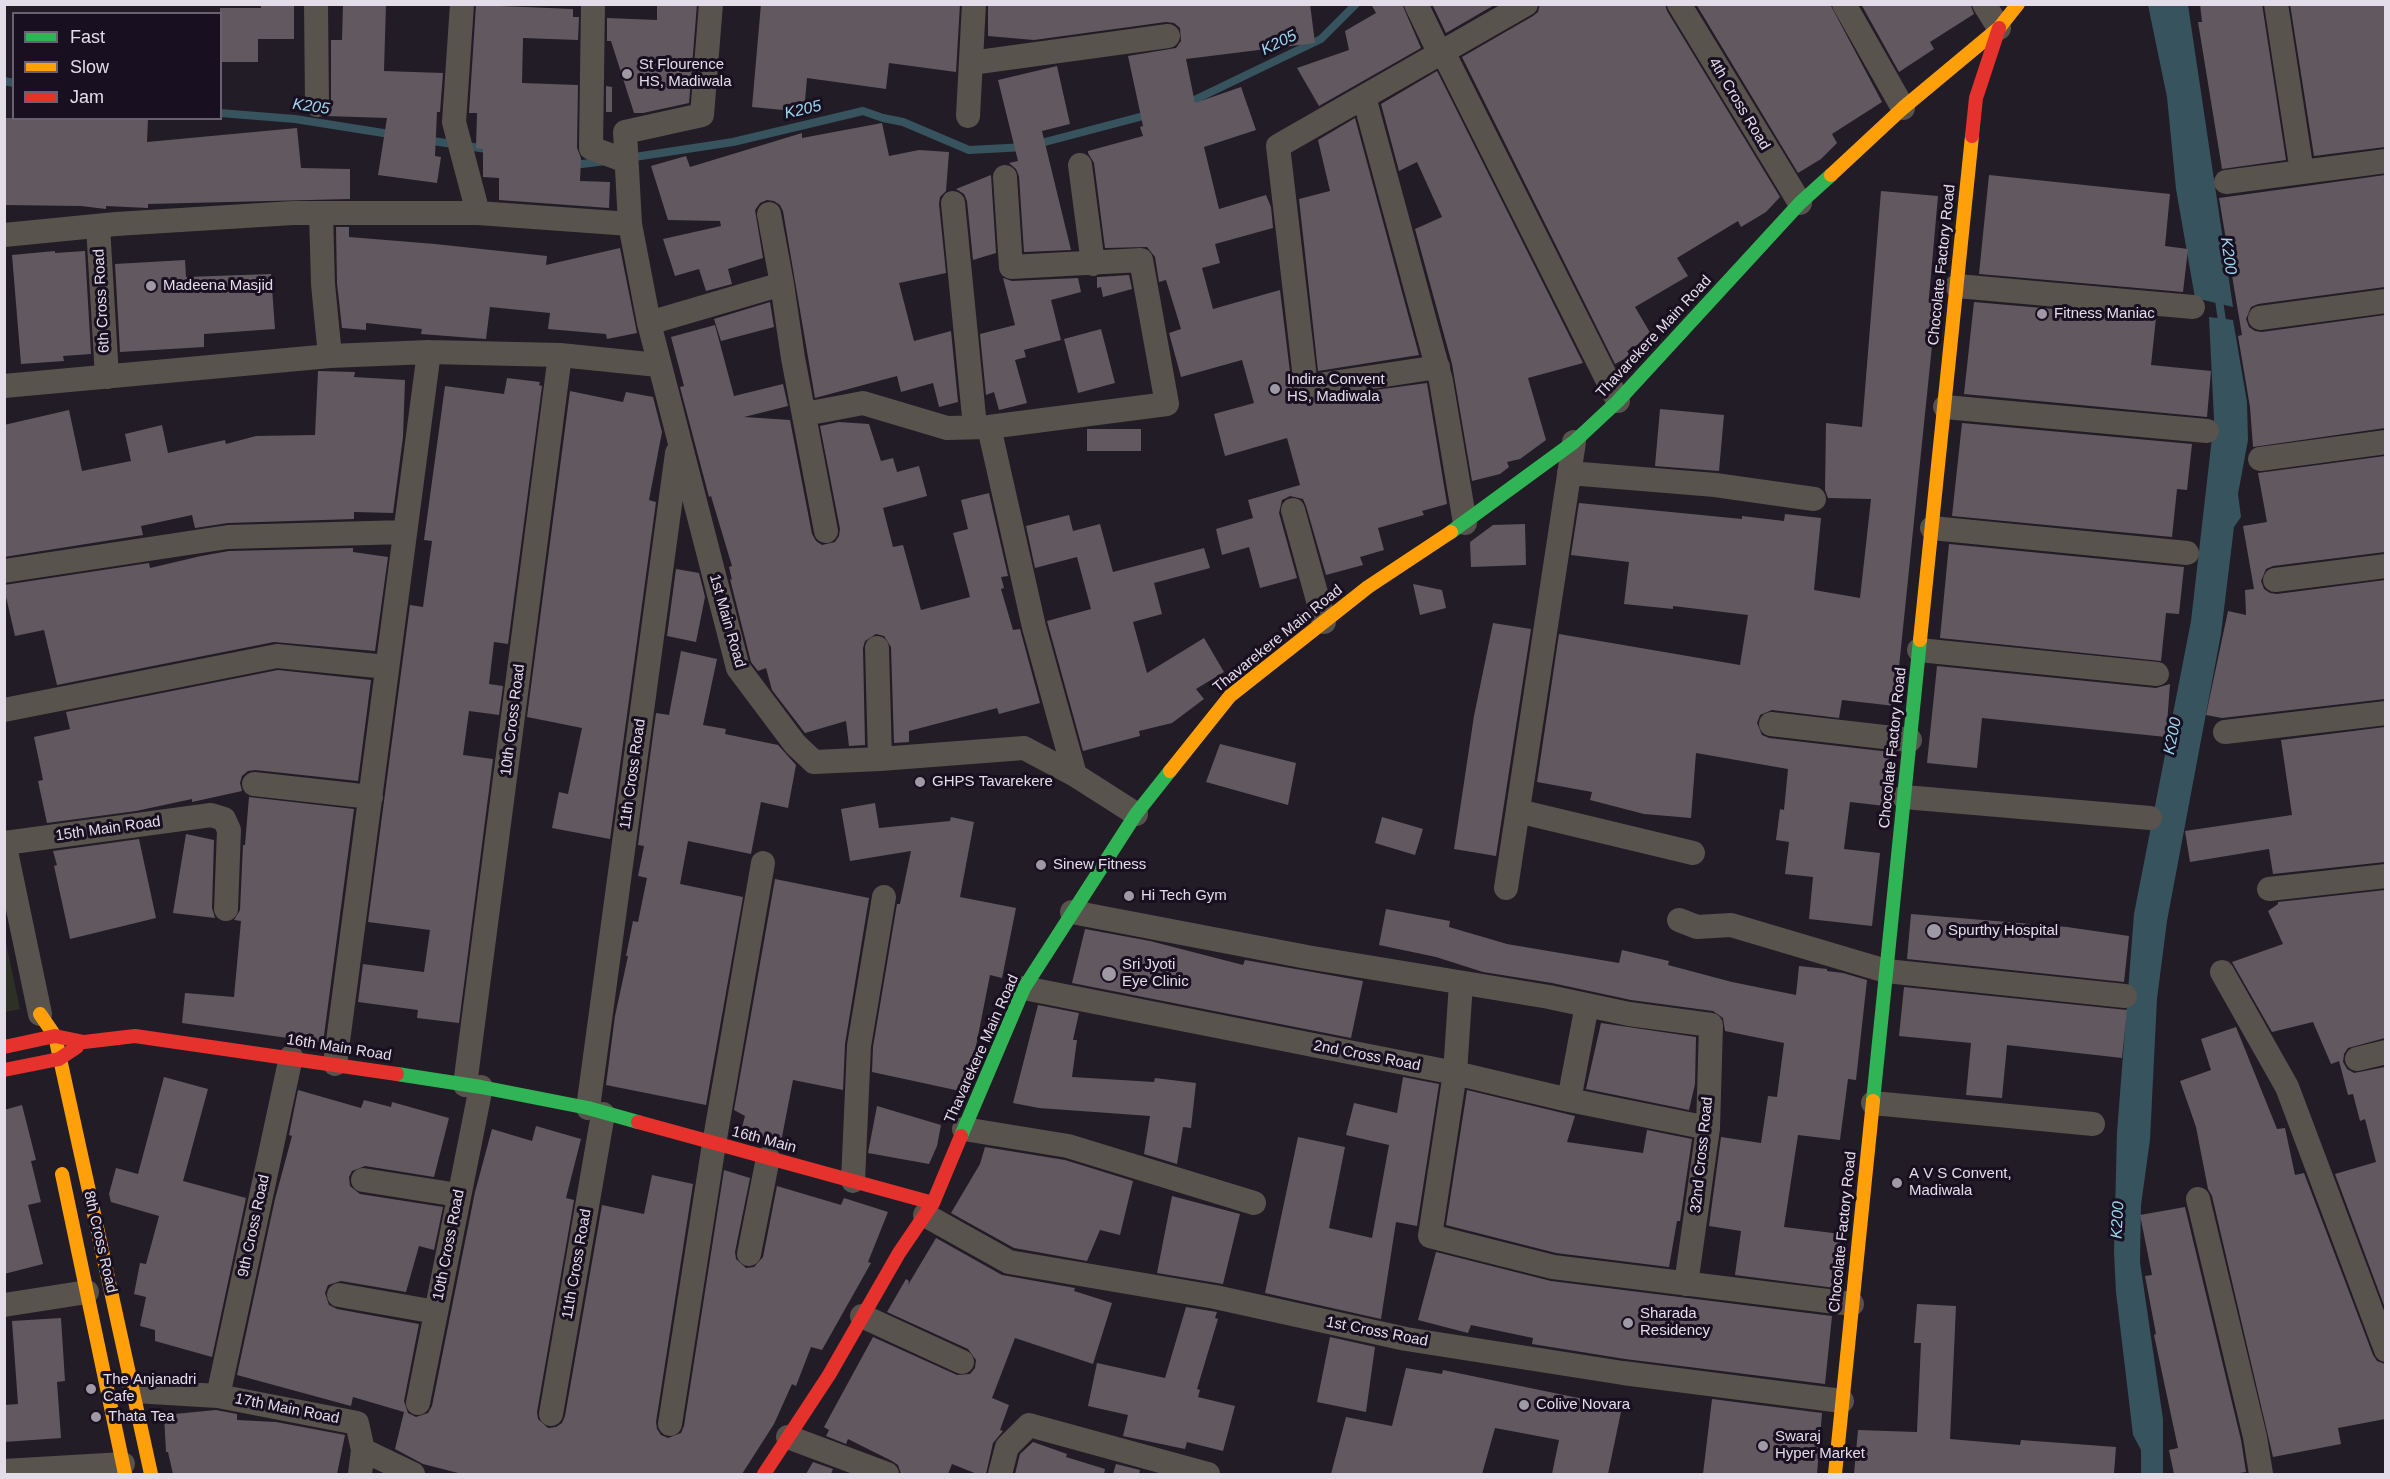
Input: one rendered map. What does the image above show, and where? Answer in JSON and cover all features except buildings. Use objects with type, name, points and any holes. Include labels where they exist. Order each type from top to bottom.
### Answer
[{"type":"main road","points":[[1998,28],[2018,4]]},
{"type":"main road","name":"Thavarekere Main Road","points":[[764,1474],[829,1375],[862,1316],[929,1209],[1024,988],[1136,814],[1230,696],[1368,587],[1466,523],[1574,442],[1618,401],[1800,203],[1903,108],[1998,28]]},
{"type":"main road","name":"Chocolate Factory Road","points":[[1835,1474],[1976,98],[1998,28]]},
{"type":"main road","name":"8th Cross Road","points":[[40,1014],[55,1036],[151,1474]]},
{"type":"main road","name":"8th Cross Road","points":[[40,1014],[34,1040],[40,1069]]},
{"type":"main road","name":"16th Main Road","points":[[4,1047],[55,1036],[84,1042],[135,1036],[291,1057],[473,1086],[595,1111]]},
{"type":"main road","name":"16th Main Road","points":[[4,1070],[40,1069],[84,1042]]},
{"type":"main road","name":"16th Main","points":[[595,1111],[853,1181],[929,1209]]},
{"type":"main road","name":"8th Cross Road","points":[[60,1166],[124,1469]]},
{"type":"street","points":[[316,4],[317,105]]},
{"type":"street","points":[[462,4],[454,122],[478,213]]},
{"type":"street","points":[[593,4],[591,148],[626,160]]},
{"type":"street","name":"1st Main Road","points":[[711,4],[702,115],[625,132],[626,160],[630,224],[658,365],[738,668],[795,744],[814,762],[1024,748],[1075,775],[1136,814]]},
{"type":"street","points":[[968,116],[974,4]]},
{"type":"street","points":[[1416,4],[1618,401]]},
{"type":"street","points":[[1437,367],[1306,387],[1278,146],[1441,53],[1500,11],[1526,4]]},
{"type":"street","name":"4th Cross Road","points":[[1679,4],[1800,203]]},
{"type":"street","points":[[1844,4],[1903,108]]},
{"type":"street","points":[[1984,4],[1998,28]]},
{"type":"street","points":[[2276,4],[2302,172]]},
{"type":"street","points":[[971,63],[1168,36]]},
{"type":"street","points":[[1364,97],[1437,367],[1466,523]]},
{"type":"street","points":[[2226,182],[2385,161]]},
{"type":"street","points":[[1080,165],[1093,264]]},
{"type":"street","points":[[806,414],[863,403],[947,428],[982,427],[1167,404],[1141,260],[1011,267],[1005,177]]},
{"type":"street","points":[[953,203],[982,427],[1075,775]]},
{"type":"street","points":[[4,235],[98,226],[293,213],[478,213],[630,224]]},
{"type":"street","points":[[321,213],[323,284],[330,356]]},
{"type":"street","points":[[769,214],[793,358],[806,414],[826,531]]},
{"type":"street","name":"6th Cross Road","points":[[98,226],[107,377]]},
{"type":"street","points":[[649,323],[782,284]]},
{"type":"street","points":[[1957,286],[2193,307]]},
{"type":"street","points":[[2260,318],[2385,301]]},
{"type":"street","points":[[335,1064],[429,352]]},
{"type":"street","points":[[4,386],[330,356],[429,352],[560,355],[658,365]]},
{"type":"street","name":"10th Cross Road","points":[[418,1403],[458,1195],[473,1086],[560,355]]},
{"type":"street","points":[[1945,407],[2207,431]]},
{"type":"street","name":"11th Cross Road","points":[[551,1414],[595,1111],[679,440]]},
{"type":"street","points":[[1506,888],[1574,442]]},
{"type":"street","points":[[2260,459],[2385,442]]},
{"type":"street","points":[[1569,473],[1714,485],[1814,500]]},
{"type":"street","points":[[1293,510],[1324,622]]},
{"type":"street","points":[[1932,528],[2187,553]]},
{"type":"street","points":[[4,571],[228,537],[405,532]]},
{"type":"street","points":[[2275,580],[2385,566]]},
{"type":"street","points":[[877,648],[880,759]]},
{"type":"street","points":[[1919,650],[2157,674]]},
{"type":"street","points":[[4,710],[277,656],[387,667]]},
{"type":"street","points":[[2225,732],[2385,713]]},
{"type":"street","points":[[1771,724],[1910,740]]},
{"type":"street","points":[[254,784],[371,797]]},
{"type":"street","points":[[1904,797],[2150,818]]},
{"type":"street","points":[[1518,811],[1693,853]]},
{"type":"street","name":"15th Main Road","points":[[5,842],[211,815],[224,819],[229,830],[226,909]]},
{"type":"street","name":"8th Cross Road","points":[[5,842],[40,1014]]},
{"type":"street","points":[[670,1424],[714,1144],[763,863]]},
{"type":"street","points":[[2269,889],[2385,876]]},
{"type":"street","points":[[853,1181],[859,1046],[884,897]]},
{"type":"street","points":[[1072,912],[1307,957],[1587,1005],[1569,1100]]},
{"type":"street","points":[[1679,920],[1697,927],[1731,926],[1886,972],[2125,996]]},
{"type":"street","points":[[2222,972],[2287,1087],[2385,1350]]},
{"type":"street","points":[[1461,983],[1455,1073],[1430,1236],[1553,1267],[1852,1304]]},
{"type":"street","name":"2nd Cross Road","points":[[1024,988],[1455,1073],[1569,1100],[1708,1128]]},
{"type":"street","name":"32nd Cross Road","points":[[1587,1005],[1629,1014],[1711,1025],[1708,1128],[1686,1284]]},
{"type":"street","points":[[2357,1059],[2385,1052]]},
{"type":"street","name":"9th Cross Road","points":[[218,1396],[291,1057]]},
{"type":"street","points":[[1873,1103],[2093,1124]]},
{"type":"street","points":[[964,1129],[1068,1146],[1254,1203]]},
{"type":"street","points":[[749,1254],[768,1158]]},
{"type":"street","points":[[363,1180],[458,1195]]},
{"type":"street","points":[[2198,1199],[2247,1403],[2261,1474]]},
{"type":"street","name":"1st Cross Road","points":[[929,1209],[1009,1262],[1215,1297],[1406,1339],[1623,1373],[1842,1401]]},
{"type":"street","points":[[4,1305],[87,1292]]},
{"type":"street","points":[[339,1295],[436,1312]]},
{"type":"street","points":[[862,1316],[962,1362]]},
{"type":"street","name":"17th Main Road","points":[[134,1391],[218,1396],[357,1423],[363,1450]]},
{"type":"street","points":[[1000,1474],[1007,1447],[1029,1425],[1208,1474]]},
{"type":"street","points":[[788,1437],[887,1474]]},
{"type":"street","points":[[360,1474],[363,1450],[413,1474]]},
{"type":"street","points":[[4,1471],[124,1469]]},
{"type":"green space","points":[[4,933],[20,1009],[5,1012],[4,1012]]},
{"type":"water","points":[[2148,5],[2188,5],[2233,307],[2195,298],[2176,189],[2167,97]]},
{"type":"water","points":[[2209,317],[2233,320],[2247,402],[2248,440],[2238,494],[2241,517],[2234,527],[2221,634],[2167,921],[2157,999],[2150,1140],[2141,1205],[2140,1262],[2163,1419],[2163,1474],[2141,1474],[2141,1450],[2133,1435],[2116,1292],[2114,1253],[2117,1132],[2134,914],[2191,621],[2214,420]]},
{"type":"waterway","name":"K205","points":[[1186,104],[1321,39],[1356,4]]},
{"type":"waterway","name":"K205","points":[[4,81],[12,83]]},
{"type":"waterway","name":"K205","points":[[628,158],[733,142],[863,111],[903,122],[969,150],[1026,147],[1151,114]]},
{"type":"waterway","name":"K205","points":[[222,113],[295,119],[396,135]]},
{"type":"waterway","name":"K205","points":[[426,140],[487,149]]},
{"type":"waterway","name":"K205","points":[[571,163],[606,161]]},
{"type":"waterway","name":"K200","points":[[2218,293],[2223,328]]},
{"type":"traffic: fast","points":[[1451,532],[1574,442],[1618,401],[1800,203],[1831,175]]},
{"type":"traffic: fast","points":[[1873,1101],[1920,640]]},
{"type":"traffic: fast","points":[[961,1136],[1024,988],[1136,814],[1170,771]]},
{"type":"traffic: fast","points":[[397,1074],[481,1087],[588,1108],[638,1122]]},
{"type":"traffic: slow","points":[[1831,175],[1903,108],[1999,28],[2018,4]]},
{"type":"traffic: slow","points":[[1920,640],[1972,136]]},
{"type":"traffic: slow","points":[[1170,771],[1230,696],[1368,587],[1451,532]]},
{"type":"traffic: slow","points":[[40,1014],[55,1036],[151,1474]]},
{"type":"traffic: slow","points":[[1835,1474],[1873,1101]]},
{"type":"traffic: slow","points":[[62,1174],[125,1474]]},
{"type":"traffic: jam","points":[[1972,136],[1976,98],[1999,28]]},
{"type":"traffic: jam","points":[[4,1047],[55,1036],[84,1042],[135,1036],[397,1074]]},
{"type":"traffic: jam","points":[[4,1070],[59,1059],[77,1047]]},
{"type":"traffic: jam","points":[[638,1122],[933,1203]]},
{"type":"traffic: jam","points":[[764,1474],[829,1375],[899,1253],[933,1203],[961,1136]]},
{"type":"place","name":"St Flourence HS, Madiwala","points":[[627,74]]},
{"type":"place","name":"Madeena Masjid","points":[[151,286]]},
{"type":"place","name":"Fitness Maniac","points":[[2042,314]]},
{"type":"place","name":"Indira Convent HS, Madiwala","points":[[1275,389]]},
{"type":"place","name":"GHPS Tavarekere","points":[[920,782]]},
{"type":"place","name":"Sinew Fitness","points":[[1041,865]]},
{"type":"place","name":"Hi Tech Gym","points":[[1129,896]]},
{"type":"place","name":"Spurthy Hospital","points":[[1934,931]]},
{"type":"place","name":"Sri Jyoti Eye Clinic","points":[[1109,974]]},
{"type":"place","name":"A V S Convent, Madiwala","points":[[1897,1183]]},
{"type":"place","name":"Sharada Residency","points":[[1628,1323]]},
{"type":"place","name":"The Anjanadri Cafe","points":[[91,1389]]},
{"type":"place","name":"Colive Novara","points":[[1524,1405]]},
{"type":"place","name":"Thata Tea","points":[[96,1417]]},
{"type":"place","name":"Swaraj Hyper Market","points":[[1763,1446]]}]
